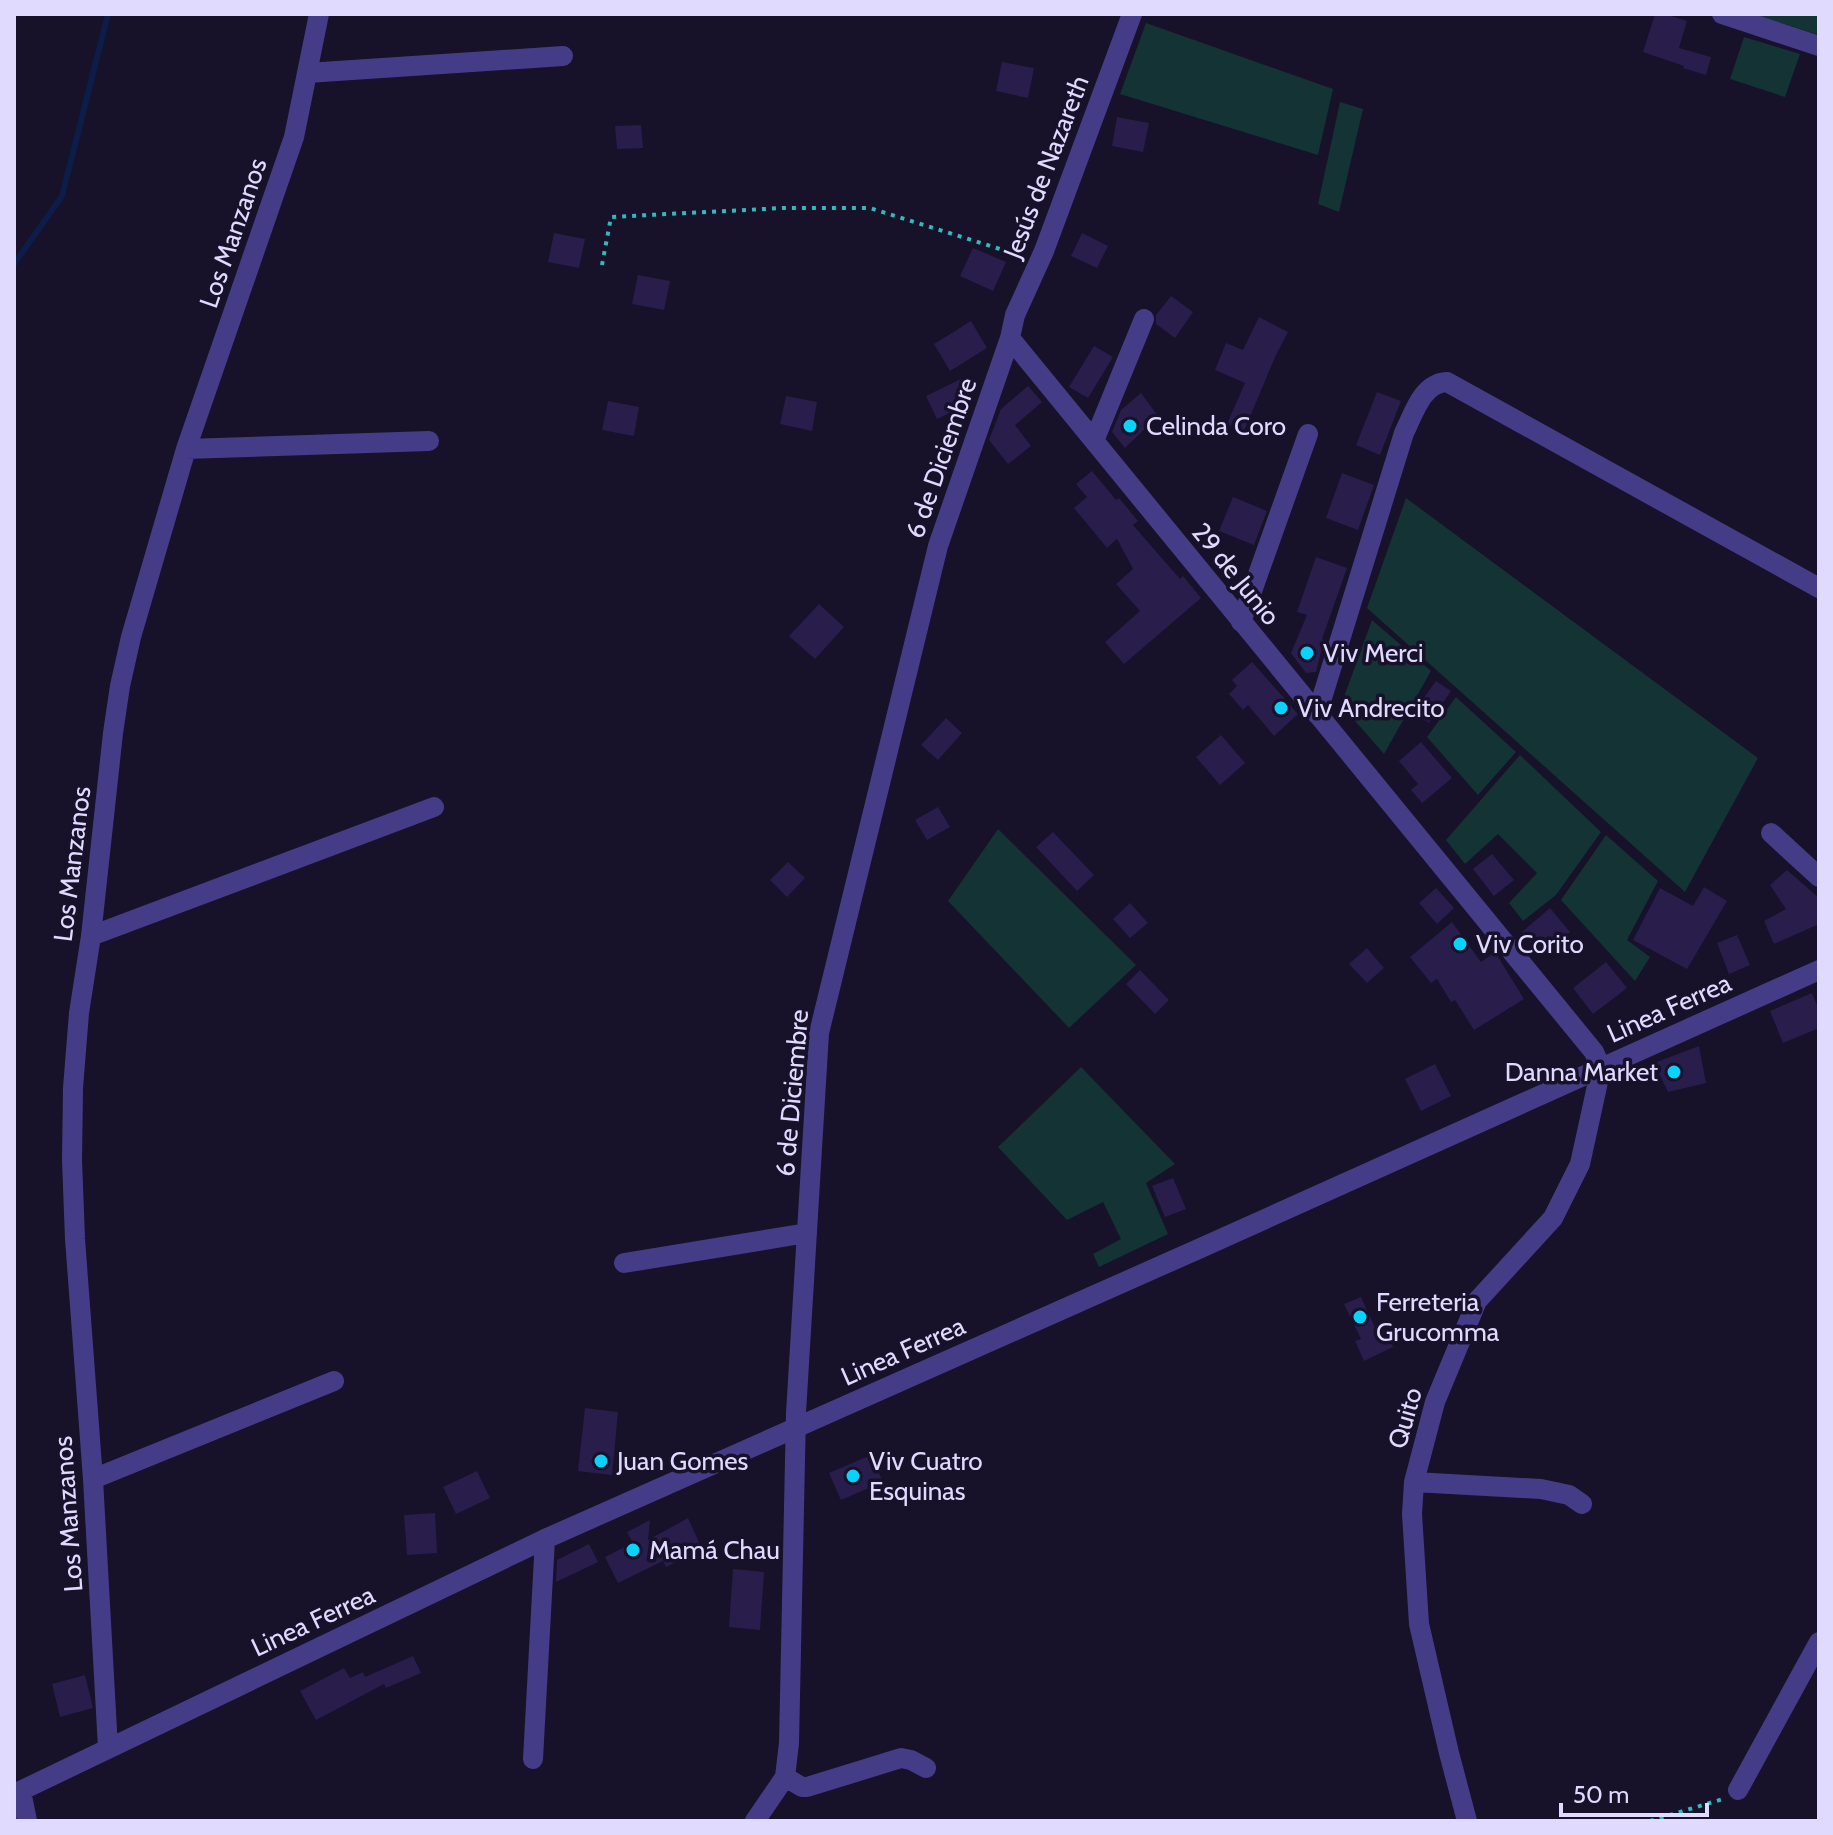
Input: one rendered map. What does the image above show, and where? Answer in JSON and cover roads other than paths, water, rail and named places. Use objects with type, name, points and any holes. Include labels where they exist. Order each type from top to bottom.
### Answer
[{"type":"street","name":"Los Manzanos","points":[[108,1748],[72,1160],[73,1088],[79,1013],[91,936],[113,733],[131,637],[186,449],[294,137],[319,14]]},
{"type":"street","name":"Jesús de Nazareth","points":[[1010,338],[1015,315],[1039,262],[1132,14]]},
{"type":"street","points":[[1722,14],[1819,46]]},
{"type":"street","points":[[307,73],[563,56]]},
{"type":"street","points":[[1094,441],[1144,319]]},
{"type":"street","name":"29 de Junio","points":[[1010,338],[1594,1052],[1601,1068]]},
{"type":"street","name":"6 de Diciembre","points":[[755,1821],[785,1777],[789,1743],[795,1427],[819,1033],[938,546],[1010,338]]},
{"type":"street","points":[[1317,714],[1404,433],[1426,391],[1437,383],[1447,382],[1819,588]]},
{"type":"street","points":[[1241,622],[1308,434]]},
{"type":"street","points":[[186,449],[429,441]]},
{"type":"street","points":[[91,936],[434,807]]},
{"type":"street","points":[[1771,833],[1819,877]]},
{"type":"street","name":"Linea Ferrea","points":[[18,1792],[545,1539],[1819,970]]},
{"type":"street","name":"Quito","points":[[1467,1821],[1419,1624],[1412,1514],[1414,1482],[1435,1402],[1477,1301],[1553,1218],[1580,1164],[1601,1068]]},
{"type":"street","points":[[624,1263],[807,1233]]},
{"type":"street","points":[[93,1479],[334,1381]]},
{"type":"street","points":[[1414,1482],[1541,1489],[1569,1495],[1582,1504]]},
{"type":"street","points":[[533,1759],[545,1539]]},
{"type":"street","points":[[1738,1790],[1819,1642]]},
{"type":"street","points":[[785,1777],[807,1787],[901,1758],[926,1768]]},
{"type":"street","points":[[18,1792],[27,1821]]},
{"type":"waterway","points":[[14,264],[62,196],[108,14]]},
{"type":"place","name":"Celinda Coro","points":[[1130,426]]},
{"type":"place","name":"Viv Merci","points":[[1307,653]]},
{"type":"place","name":"Viv Andrecito","points":[[1281,708]]},
{"type":"place","name":"Viv Corito","points":[[1460,944]]},
{"type":"place","name":"Danna Market","points":[[1674,1072]]},
{"type":"place","name":"Ferreteria Grucomma","points":[[1360,1317]]},
{"type":"place","name":"Juan Gomes","points":[[601,1461]]},
{"type":"place","name":"Viv Cuatro Esquinas","points":[[853,1476]]},
{"type":"place","name":"Mamá Chau","points":[[633,1550]]}]
